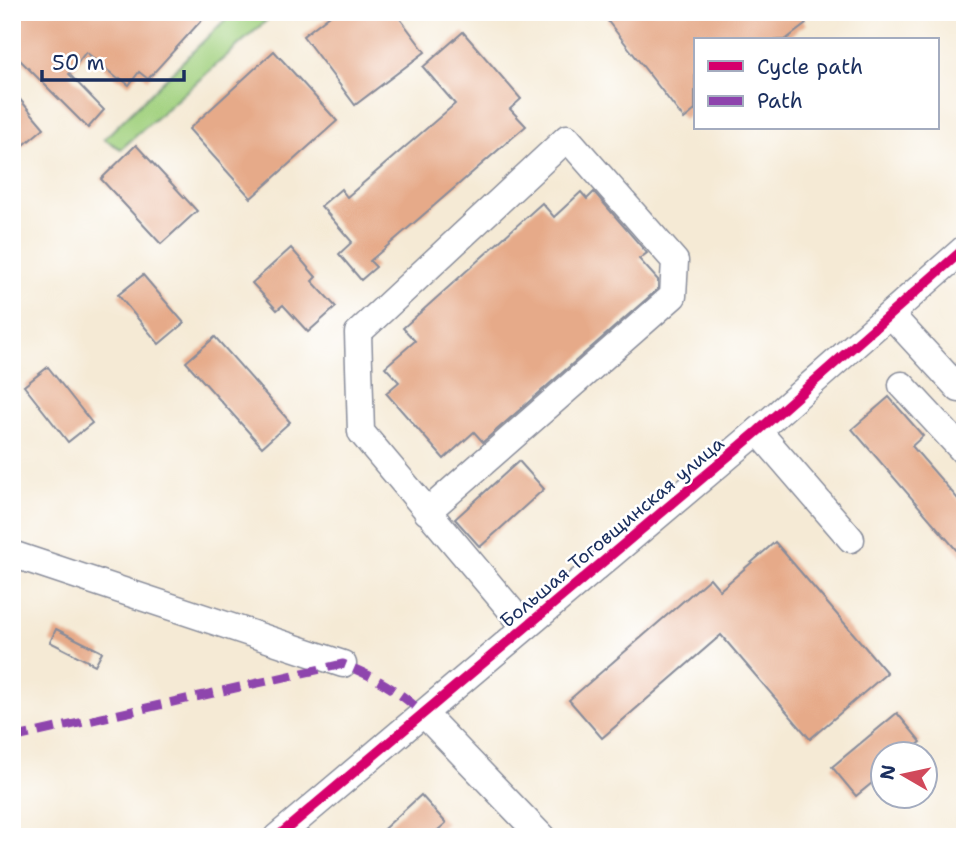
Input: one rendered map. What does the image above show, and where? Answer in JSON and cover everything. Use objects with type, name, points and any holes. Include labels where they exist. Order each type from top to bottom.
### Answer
[{"type":"street","points":[[427,512],[674,296],[675,261],[567,138],[358,333],[361,432],[427,512],[525,627]]},
{"type":"street","name":"Большая Тоговщинская улица","points":[[277,837],[758,432],[965,248]]},
{"type":"street","points":[[891,315],[959,389]]},
{"type":"street","points":[[902,385],[965,453]]},
{"type":"street","points":[[758,432],[851,539]]},
{"type":"street","points":[[12,554],[343,664]]},
{"type":"street","points":[[424,714],[542,837]]},
{"type":"green space","points":[[233,12],[276,12],[121,149],[104,139]]},
{"type":"building","points":[[12,12],[209,12],[148,79],[139,72],[129,85],[120,78],[119,80],[86,52],[69,74],[104,110],[88,128],[12,52]]},
{"type":"building","points":[[334,12],[395,12],[425,52],[355,105],[303,36]]},
{"type":"building","points":[[617,12],[797,12],[806,24],[788,38],[694,38],[694,111],[684,119],[607,20]]},
{"type":"building","points":[[463,32],[521,99],[510,109],[526,126],[370,261],[376,267],[361,280],[339,254],[352,242],[321,206],[341,189],[347,197],[455,104],[423,67]]},
{"type":"building","points":[[274,51],[337,121],[251,198],[189,129]]},
{"type":"building","points":[[12,90],[44,128],[12,155]]},
{"type":"building","points":[[136,145],[197,211],[161,244],[101,179]]},
{"type":"building","points":[[581,192],[587,199],[594,192],[647,253],[639,259],[658,280],[658,289],[483,442],[474,432],[444,459],[386,393],[399,382],[385,367],[415,341],[403,328],[542,203],[554,217]]},
{"type":"building","points":[[291,248],[316,277],[312,281],[336,307],[308,332],[283,305],[277,310],[252,283]]},
{"type":"building","points":[[143,275],[184,323],[159,344],[118,295]]},
{"type":"building","points":[[215,337],[290,422],[262,447],[186,362]]},
{"type":"building","points":[[48,367],[92,423],[68,442],[24,386]]},
{"type":"building","points":[[889,397],[923,436],[912,446],[965,507],[965,560],[852,429]]},
{"type":"building","points":[[519,461],[544,489],[480,547],[455,519]]},
{"type":"building","points":[[775,542],[887,673],[810,739],[721,635],[602,738],[569,700],[710,578],[720,590]]},
{"type":"building","points":[[56,629],[102,652],[95,665],[50,642]]},
{"type":"building","points":[[897,713],[919,740],[869,740],[869,785],[856,796],[832,767]]},
{"type":"building","points":[[421,795],[446,823],[430,837],[375,837]]},
{"type":"marked path","points":[[12,738],[343,664],[386,685],[424,714]]},
{"type":"cycle path","points":[[277,837],[758,431],[965,248]]}]
